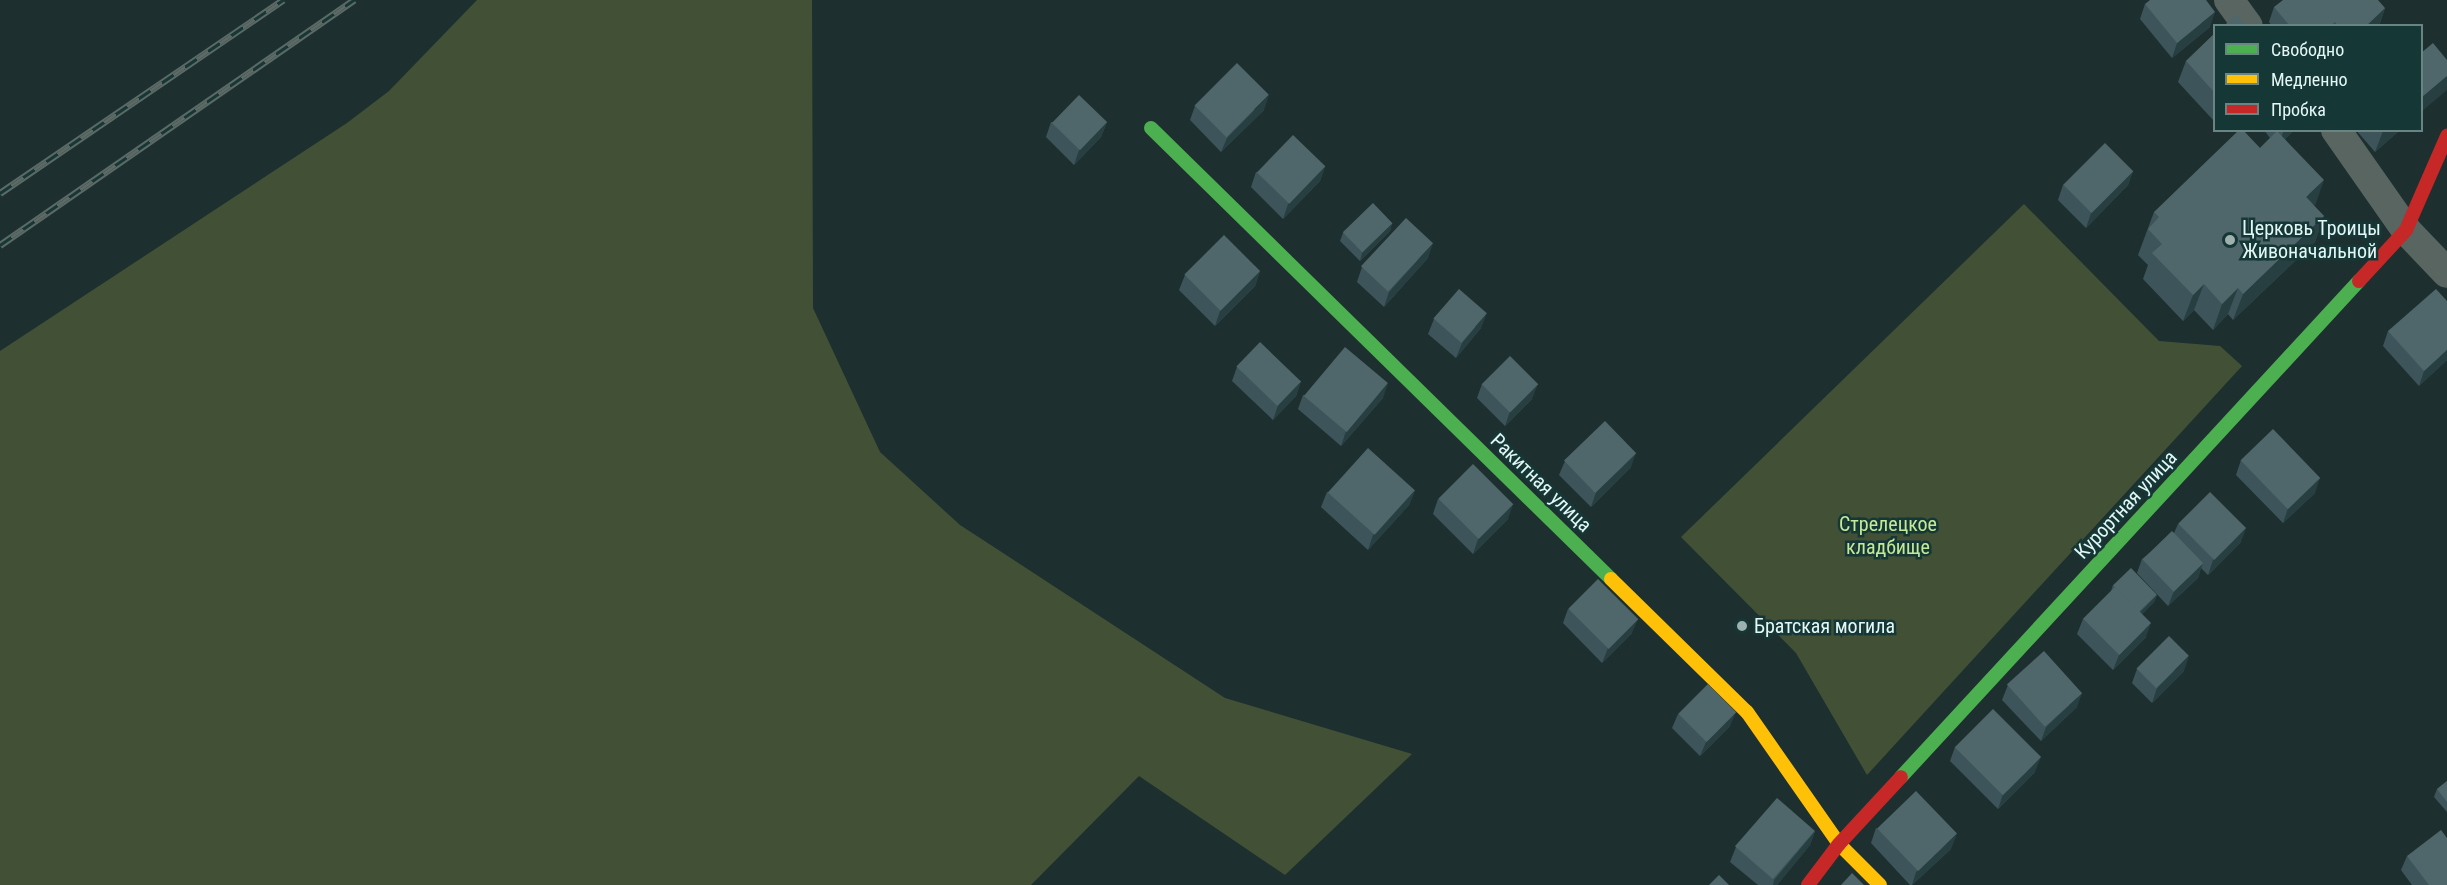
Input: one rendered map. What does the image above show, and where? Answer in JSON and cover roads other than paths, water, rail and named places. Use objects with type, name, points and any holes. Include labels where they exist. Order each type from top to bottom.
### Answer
[{"type":"street","points":[[2229,0],[2247,24]]},
{"type":"street","name":"Ракитная улица","points":[[1151,128],[1747,712],[1839,844],[1880,885]]},
{"type":"street","points":[[2337,132],[2406,230],[2447,273]]},
{"type":"street","name":"Курортная улица","points":[[1808,885],[1839,844],[2406,230],[2447,136]]},
{"type":"railway","points":[[0,193],[283,0]]},
{"type":"railway","points":[[0,245],[354,0]]},
{"type":"place","name":"Церковь Троицы Живоначальной","points":[[2230,240]]},
{"type":"place","name":"Братская могила","points":[[1742,626]]},
{"type":"park label","name":"Стрелецкое кладбище","points":[[1888,536]]}]
